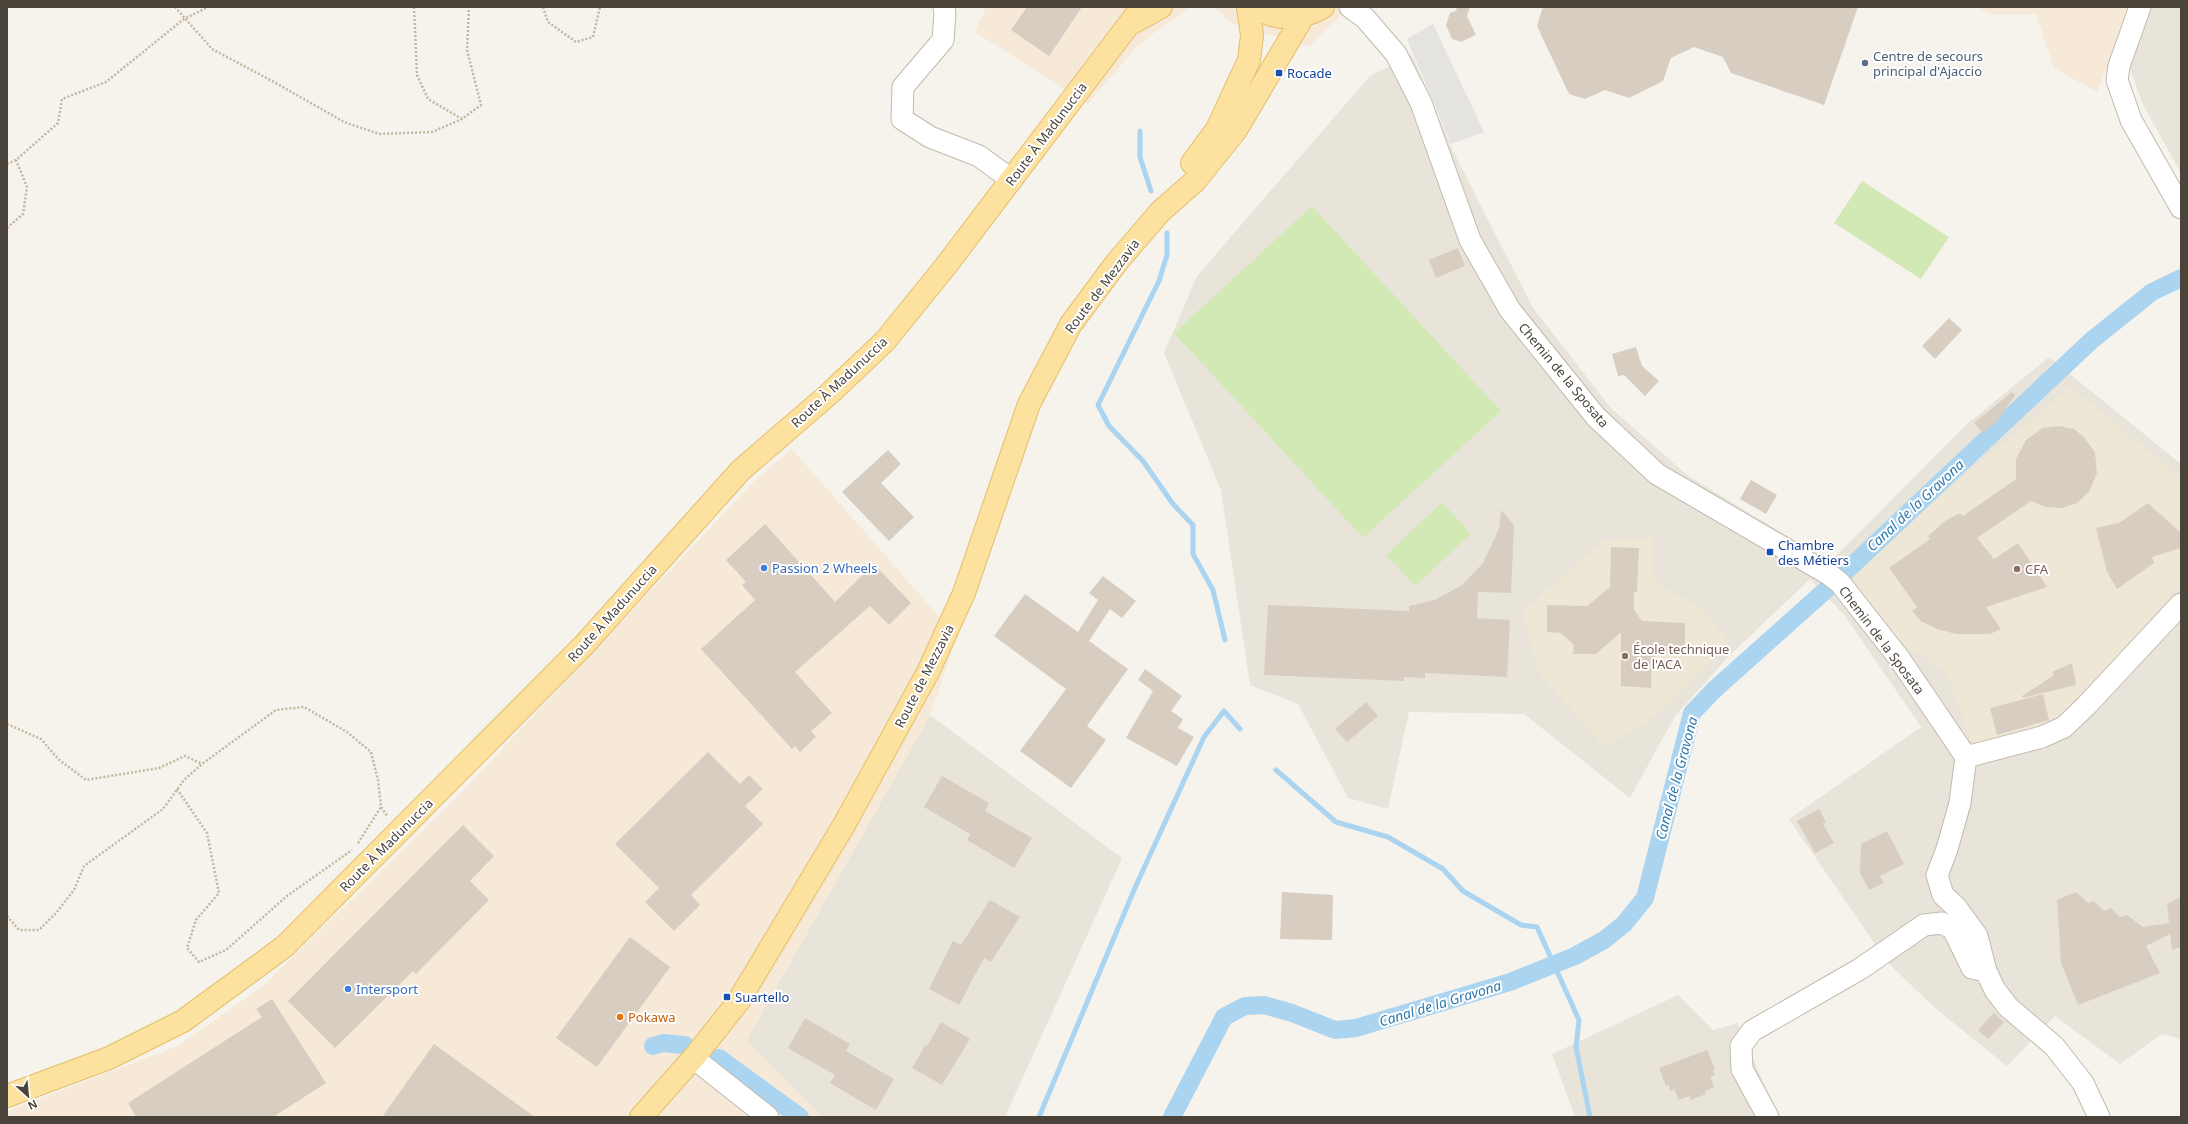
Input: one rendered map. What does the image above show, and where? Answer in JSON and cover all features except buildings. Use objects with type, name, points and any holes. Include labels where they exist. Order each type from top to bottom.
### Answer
[{"type":"main road","name":"Route À Madunuccia","points":[[7,1096],[109,1058],[183,1021],[285,946],[400,832],[584,645],[742,470],[829,394],[885,341],[945,267],[1012,180],[1142,7]]},
{"type":"main road","name":"Route À Madunuccia","points":[[1129,24],[1160,7]]},
{"type":"main road","name":"Route de Mezzavia","points":[[1160,212],[1184,173],[1217,129],[1249,60],[1252,35],[1248,7]]},
{"type":"main road","points":[[1255,7],[1274,16],[1289,17],[1313,11]]},
{"type":"main road","name":"Route de Mezzavia","points":[[641,1117],[696,1055],[738,1002],[844,825],[928,672],[964,593],[1029,404],[1071,324],[1117,262],[1160,212],[1195,181],[1236,130],[1313,11]]},
{"type":"street","points":[[944,7],[943,40],[903,87],[902,118],[930,137],[979,156],[1012,180]]},
{"type":"street","name":"Chemin de la Sposata","points":[[1350,7],[1365,18],[1396,54],[1421,103],[1470,240],[1510,310],[1596,417],[1657,474],[1835,579],[1899,658],[1966,757]]},
{"type":"street","points":[[2140,7],[2119,66],[2117,80],[2131,120],[2181,208]]},
{"type":"street","points":[[2099,1117],[2083,1083],[2054,1046],[2008,1007],[1995,990],[1986,971],[1977,936],[1956,907],[1943,895],[1937,875],[1947,849],[1960,803],[1966,757],[2042,737],[2064,727],[2086,706],[2181,604]]},
{"type":"street","points":[[1768,1117],[1742,1069],[1741,1046],[1752,1031],[1860,969],[1924,925],[1942,923],[1952,929],[1972,968],[1986,971]]},
{"type":"street","points":[[696,1055],[701,1064],[768,1117]]},
{"type":"path","points":[[175,7],[212,49],[344,122],[379,134],[432,132],[462,119],[481,105],[467,50],[469,7]]},
{"type":"path","points":[[7,164],[16,160],[58,123],[62,99],[106,82],[184,19],[208,7]]},
{"type":"path","points":[[414,7],[417,74],[428,99],[462,119]]},
{"type":"path","points":[[543,7],[548,22],[576,42],[593,37],[600,7]]},
{"type":"path","points":[[7,228],[22,214],[26,186],[16,160]]},
{"type":"path","points":[[7,916],[19,930],[39,930],[56,913],[74,890],[84,866],[163,809],[184,780],[202,764],[276,710],[304,707],[347,732],[371,752],[378,780],[381,807],[400,832]]},
{"type":"path","points":[[7,724],[41,739],[58,759],[86,780],[159,768],[185,756],[202,764]]},
{"type":"path","points":[[177,789],[207,833],[219,893],[196,920],[188,948],[198,962],[226,950],[287,896],[355,847],[381,807]]},
{"type":"shaded area","points":[[986,7],[1190,7],[1139,44],[1088,104],[975,32]]},
{"type":"shaded area","points":[[1213,7],[1350,7],[1309,47],[1232,23]]},
{"type":"shaded area","points":[[1977,7],[2131,7],[2097,92],[2054,68],[2036,14],[1991,15]]},
{"type":"shaded area","points":[[2152,7],[2181,7],[2181,173],[2143,105],[2130,68]]},
{"type":"shaded area","points":[[1433,24],[1484,132],[1451,144],[1407,39]]},
{"type":"shaded area","points":[[1412,55],[1454,153],[1533,308],[1611,408],[1687,475],[1830,562],[1967,424],[2049,357],[2181,464],[2181,1039],[2162,1034],[2120,1064],[2055,1016],[2007,1066],[1935,1008],[1888,963],[1789,819],[1921,727],[1845,616],[1810,579],[1731,654],[1675,716],[1630,798],[1524,714],[1409,712],[1388,809],[1348,798],[1298,704],[1250,685],[1221,490],[1164,353],[1197,276],[1370,76]]},
{"type":"shaded area","name":"CFA","points":[[2071,387],[2181,479],[2181,583],[2081,699],[2053,723],[2013,736],[1972,745],[1946,671],[1886,634],[1844,579],[1862,560]]},
{"type":"shaded area","points":[[792,449],[957,637],[930,715],[746,1041],[822,1117],[7,1117],[7,1111],[178,1046],[263,986],[457,797],[754,481]]},
{"type":"shaded area","name":"École technique de l'ACA","points":[[1653,538],[1653,576],[1660,586],[1696,604],[1729,641],[1677,696],[1639,728],[1604,747],[1537,670],[1523,611],[1605,540]]},
{"type":"shaded area","points":[[930,715],[1122,858],[1005,1117],[822,1117],[746,1041]]},
{"type":"shaded area","points":[[1678,995],[1713,1030],[1737,1023],[1779,1117],[1575,1117],[1552,1054]]},
{"type":"green space","points":[[1862,181],[1949,237],[1921,279],[1834,223]]},
{"type":"green space","points":[[1312,206],[1501,411],[1363,538],[1174,333]]},
{"type":"green space","points":[[1442,502],[1471,534],[1415,586],[1386,555]]},
{"type":"waterway","points":[[1140,131],[1140,157],[1151,191]]},
{"type":"waterway","points":[[1167,233],[1167,255],[1159,281],[1098,405],[1109,426],[1143,461],[1173,504],[1193,525],[1193,554],[1213,590],[1225,640]]},
{"type":"waterway","name":"Canal de la Gravona","points":[[1172,1117],[1224,1017],[1245,1006],[1264,1005],[1292,1013],[1335,1030],[1356,1028],[1510,982],[1575,956],[1604,940],[1624,924],[1645,898],[1692,713],[1715,689],[1827,589],[2092,340],[2152,292],[2181,278]]},
{"type":"waterway","points":[[1039,1117],[1134,890],[1204,737],[1224,711],[1240,729]]},
{"type":"waterway","points":[[1276,770],[1336,822],[1388,837],[1443,869],[1463,891],[1521,925],[1537,927],[1579,1020],[1576,1047],[1590,1117]]},
{"type":"waterway","name":"Canal de la Gravona","points":[[653,1046],[663,1043],[685,1045]]},
{"type":"waterway","name":"Canal de la Gravona","points":[[719,1058],[800,1117]]},
{"type":"place","name":"Centre de secours principal d'Ajaccio","points":[[1865,63]]},
{"type":"place","name":"Rocade","points":[[1279,73]]},
{"type":"place","name":"Chambre des Métiers","points":[[1770,552]]},
{"type":"place","name":"Passion 2 Wheels","points":[[764,568]]},
{"type":"place","name":"CFA","points":[[2017,569]]},
{"type":"place","name":"École technique de l'ACA","points":[[1625,656]]},
{"type":"place","name":"Intersport","points":[[348,989]]},
{"type":"place","name":"Suartello","points":[[727,997]]},
{"type":"place","name":"Pokawa","points":[[620,1017]]}]
